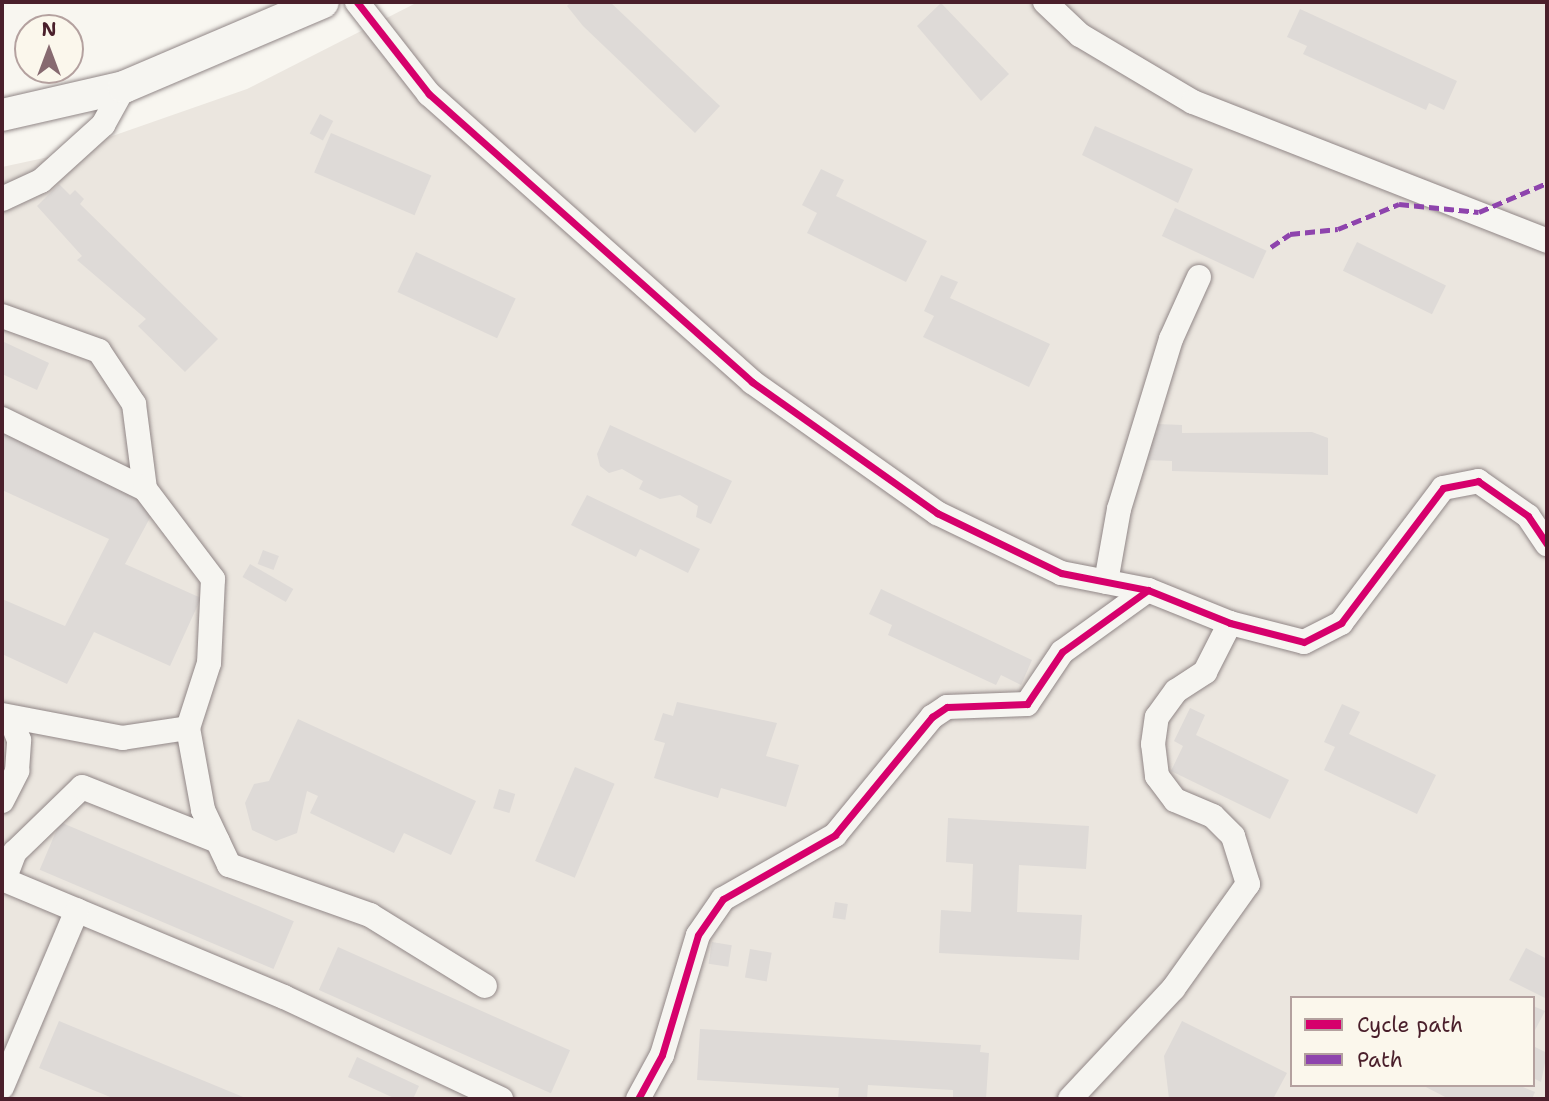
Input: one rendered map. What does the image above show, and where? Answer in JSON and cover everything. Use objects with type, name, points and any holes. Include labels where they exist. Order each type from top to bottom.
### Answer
[{"type":"street","points":[[357,2],[429,94],[752,382],[937,513],[1061,573],[1148,590],[1230,623],[1304,642],[1341,623],[1443,488],[1456,483],[1478,481],[1502,495],[1547,544]]},
{"type":"street","points":[[1045,2],[1080,35],[1193,102],[1547,241]]},
{"type":"street","points":[[2,115],[124,87],[313,4]]},
{"type":"street","points":[[2,199],[41,181],[103,125],[124,87]]},
{"type":"street","points":[[1106,582],[1119,509],[1171,338],[1199,277]]},
{"type":"street","points":[[2,316],[99,351],[134,404],[145,489]]},
{"type":"street","points":[[2,419],[145,489],[213,579],[209,663],[188,728],[203,810],[229,865],[370,915],[485,986]]},
{"type":"street","points":[[638,1099],[662,1055],[698,935],[723,899],[835,835],[932,717],[947,707],[1027,704],[1062,652],[1148,590]]},
{"type":"street","points":[[1070,1099],[1173,989],[1248,884],[1233,836],[1213,816],[1175,800],[1157,776],[1153,744],[1157,717],[1176,691],[1205,672],[1230,623]]},
{"type":"street","points":[[6,716],[123,738],[188,728]]},
{"type":"street","points":[[2,801],[17,771],[19,740],[6,716]]},
{"type":"street","points":[[218,841],[82,787],[15,852],[3,879],[284,997],[474,1094],[501,1099]]},
{"type":"street","points":[[2,1087],[78,910]]},
{"type":"shaded area","points":[[418,2],[1547,2],[1547,1099],[2,1099],[2,167],[58,155],[247,89]]},
{"type":"building","points":[[571,2],[610,2],[720,106],[695,133],[583,26],[567,6]]},
{"type":"building","points":[[941,3],[1009,74],[981,101],[917,26]]},
{"type":"building","points":[[1300,9],[1457,81],[1444,110],[1429,103],[1426,110],[1303,54],[1307,46],[1287,37]]},
{"type":"building","points":[[320,114],[333,121],[323,140],[310,133]]},
{"type":"building","points":[[1095,126],[1193,169],[1178,203],[1082,155]]},
{"type":"building","points":[[331,133],[431,176],[415,215],[314,173]]},
{"type":"building","points":[[821,169],[844,180],[836,196],[927,241],[906,282],[807,233],[817,213],[802,205]]},
{"type":"building","points":[[59,184],[70,195],[75,190],[84,199],[80,204],[218,339],[185,372],[138,326],[146,319],[77,260],[82,256],[37,206]]},
{"type":"building","points":[[1175,208],[1267,251],[1253,279],[1162,236]]},
{"type":"building","points":[[1357,242],[1446,285],[1432,314],[1343,271]]},
{"type":"building","points":[[416,252],[516,298],[497,338],[397,292]]},
{"type":"building","points":[[941,275],[958,282],[950,298],[1050,344],[1029,387],[923,337],[934,316],[924,311]]},
{"type":"building","points":[[2,341],[49,363],[37,390],[2,374]]},
{"type":"building","points":[[1157,424],[1182,425],[1182,433],[1312,432],[1328,438],[1328,475],[1172,471],[1172,461],[1147,460],[1148,433],[1157,433]]},
{"type":"building","points":[[610,425],[732,481],[711,524],[696,517],[698,506],[680,495],[660,499],[639,489],[643,481],[622,469],[609,473],[600,466],[597,454]]},
{"type":"building","points":[[2,432],[158,503],[125,564],[201,598],[170,666],[94,632],[67,684],[2,654],[2,599],[65,626],[109,539],[2,490]]},
{"type":"building","points":[[587,495],[700,549],[688,573],[640,549],[636,557],[571,525]]},
{"type":"building","points":[[263,550],[279,556],[273,570],[258,564]]},
{"type":"building","points":[[250,564],[293,589],[286,602],[243,577]]},
{"type":"building","points":[[881,589],[1032,660],[1021,685],[1001,675],[996,685],[888,635],[892,625],[869,614]]},
{"type":"building","points":[[677,702],[777,723],[766,756],[799,765],[786,807],[721,788],[718,798],[654,778],[665,743],[654,740],[663,713],[673,716]]},
{"type":"building","points":[[1342,704],[1360,712],[1349,734],[1436,775],[1417,814],[1324,770],[1335,747],[1324,742]]},
{"type":"building","points":[[1190,708],[1205,715],[1196,735],[1289,780],[1270,819],[1171,771],[1183,746],[1174,741]]},
{"type":"building","points":[[298,719],[476,801],[451,855],[404,833],[394,853],[310,813],[318,796],[307,791],[297,833],[276,841],[252,830],[245,803],[254,784],[269,781]]},
{"type":"building","points":[[575,767],[615,784],[575,878],[535,861]]},
{"type":"building","points":[[499,789],[515,794],[509,813],[493,808]]},
{"type":"building","points":[[948,818],[1089,826],[1086,869],[1019,865],[1017,912],[1082,915],[1079,960],[939,953],[941,910],[971,912],[973,864],[946,862]]},
{"type":"building","points":[[60,822],[294,921],[273,969],[40,870]]},
{"type":"building","points":[[835,902],[848,904],[845,920],[832,918]]},
{"type":"building","points":[[712,942],[732,945],[728,967],[709,964]]},
{"type":"building","points":[[338,947],[570,1050],[551,1093],[319,990]]},
{"type":"building","points":[[1526,948],[1547,959],[1547,999],[1509,980]]},
{"type":"building","points":[[750,949],[772,953],[767,981],[745,978]]},
{"type":"building","points":[[1535,1007],[1545,1011],[1535,1030]]},
{"type":"building","points":[[59,1021],[248,1099],[115,1099],[39,1068]]},
{"type":"building","points":[[1182,1021],[1287,1073],[1273,1099],[1169,1099],[1164,1056]]},
{"type":"building","points":[[700,1029],[981,1045],[980,1052],[989,1053],[986,1099],[953,1099],[953,1090],[868,1085],[867,1099],[838,1099],[839,1088],[697,1080]]},
{"type":"building","points":[[1535,1047],[1547,1053],[1541,1082],[1535,1079]]},
{"type":"building","points":[[357,1057],[419,1086],[413,1099],[396,1099],[348,1077]]},
{"type":"building","points":[[1426,1087],[1523,1087],[1535,1092],[1532,1099],[1449,1099]]},
{"type":"marked path","points":[[1271,247],[1290,234],[1338,229],[1399,204],[1479,212],[1547,183]]},
{"type":"cycle path","points":[[357,2],[429,94],[752,382],[937,513],[1061,573],[1148,590],[1230,623],[1304,642],[1341,623],[1443,488],[1478,481],[1528,516],[1547,544]]},
{"type":"cycle path","points":[[638,1099],[662,1055],[698,935],[723,899],[835,835],[932,717],[947,707],[1027,704],[1062,652],[1148,590]]}]
